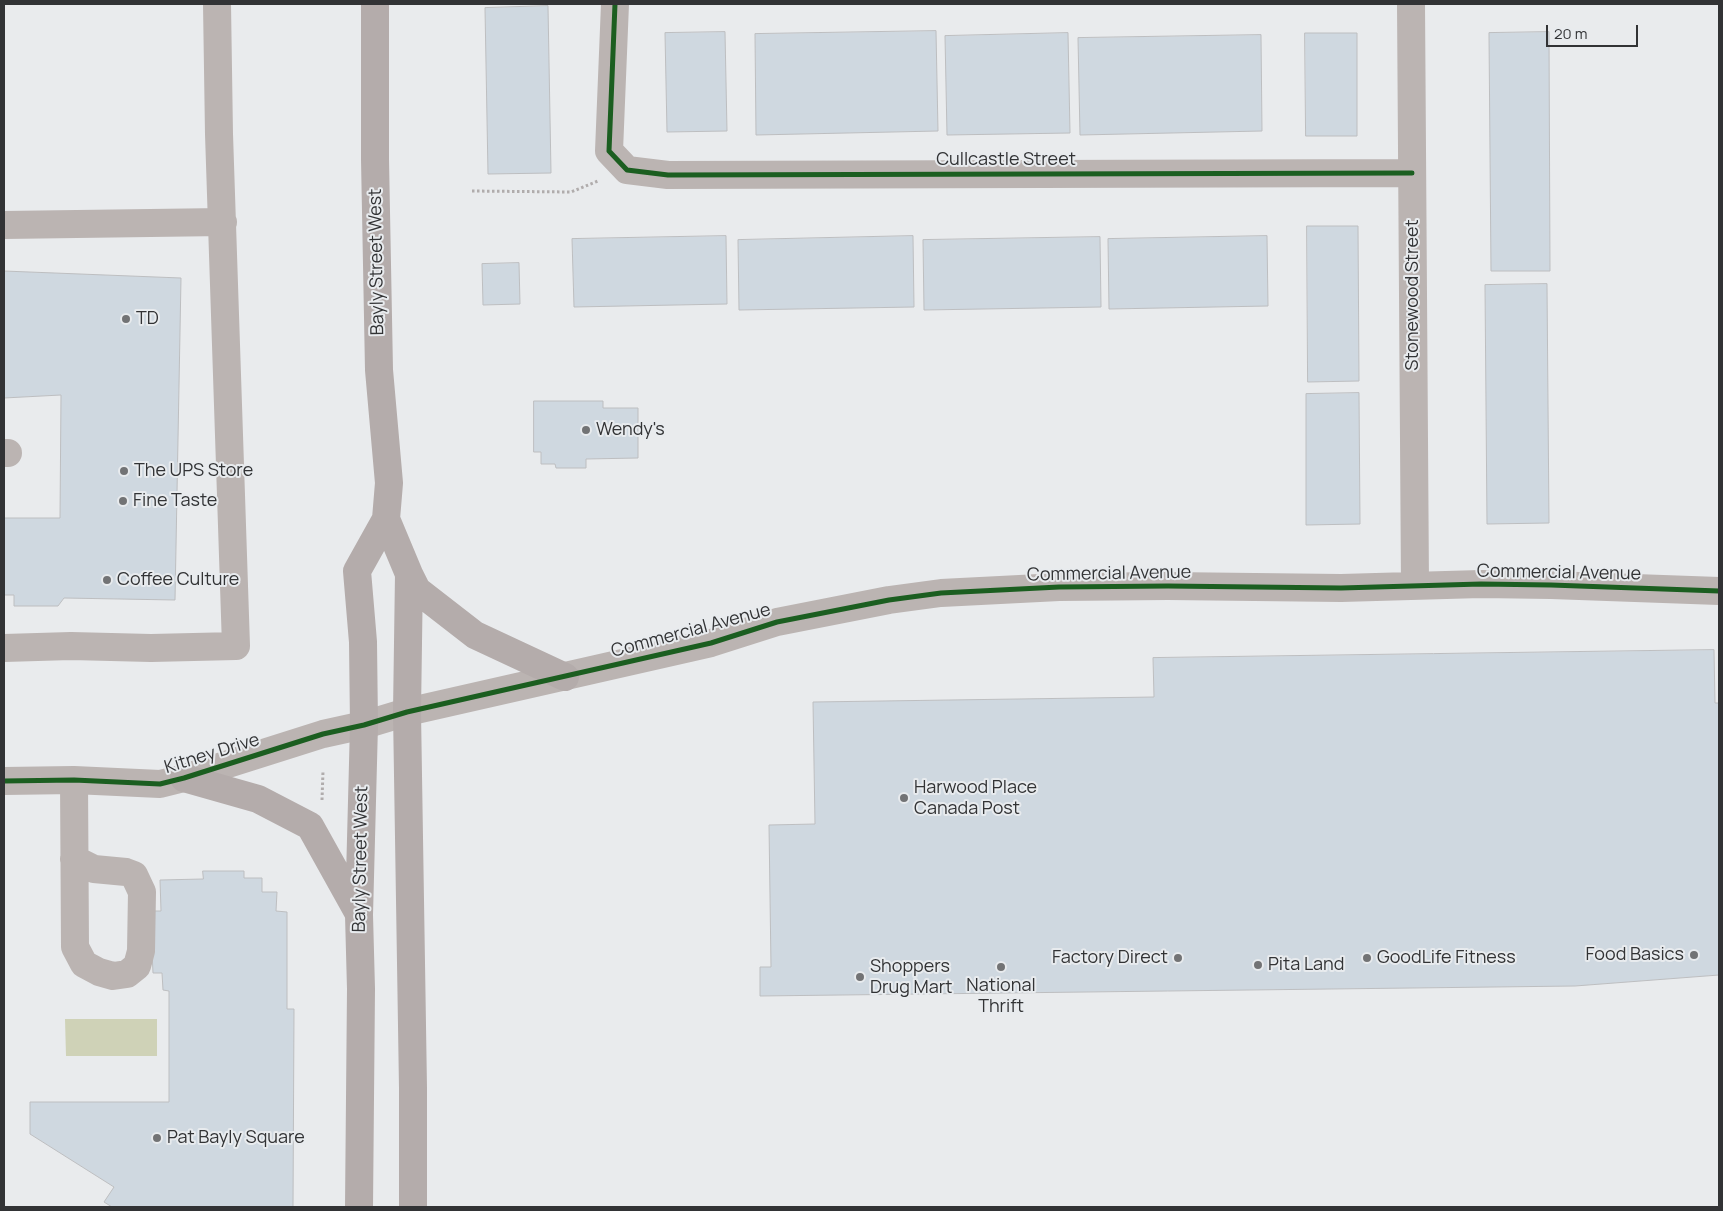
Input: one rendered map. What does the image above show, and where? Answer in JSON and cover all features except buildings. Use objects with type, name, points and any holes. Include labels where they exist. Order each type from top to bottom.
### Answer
[{"type":"main road","name":"Bayly Street West","points":[[359,1207],[361,989],[359,915],[364,725],[363,642],[357,571],[386,519],[389,483],[379,361],[375,159],[375,4]]},
{"type":"main road","name":"Bayly Street West","points":[[386,519],[409,574],[407,712],[413,1207]]},
{"type":"main road","points":[[409,574],[417,590],[475,635],[565,677]]},
{"type":"main road","points":[[184,778],[258,799],[310,826],[359,915]]},
{"type":"street","points":[[4,648],[236,646],[219,134],[217,4]]},
{"type":"street","points":[[615,4],[618,160]]},
{"type":"street","name":"Stonewood Street","points":[[1410,4],[1415,585]]},
{"type":"street","name":"Cullcastle Street","points":[[618,160],[668,175],[1412,173]]},
{"type":"street","points":[[4,225],[223,222]]},
{"type":"street","name":"Commercial Avenue","points":[[364,725],[407,712],[711,643],[777,622],[889,600],[941,593],[1059,587],[1341,588],[1415,585],[1551,585],[1719,591]]},
{"type":"street","name":"Kitney Drive","points":[[4,781],[74,780],[160,784],[323,734],[364,725]]},
{"type":"street","points":[[74,780],[74,859]]},
{"type":"path","points":[[472,191],[571,192],[618,160]]},
{"type":"path","points":[[322,808],[323,771]]},
{"type":"green space","points":[[65,1019],[157,1019],[157,1056],[66,1056]]},
{"type":"cycle path","points":[[615,4],[609,151],[627,170],[668,175],[1412,173]]},
{"type":"cycle path","points":[[4,781],[74,780],[160,784],[323,734],[364,725],[407,712],[711,643],[777,622],[889,600],[941,593],[1059,587],[1341,588],[1481,584],[1719,591]]},
{"type":"place","name":"TD","points":[[126,319]]},
{"type":"place","name":"Wendy's","points":[[586,430]]},
{"type":"place","name":"The UPS Store","points":[[124,471]]},
{"type":"place","name":"Fine Taste","points":[[123,501]]},
{"type":"place","name":"Coffee Culture","points":[[107,580]]},
{"type":"place","name":"Harwood Place Canada Post","points":[[904,798]]},
{"type":"place","name":"Food Basics","points":[[1694,955]]},
{"type":"place","name":"Factory Direct","points":[[1178,958]]},
{"type":"place","name":"GoodLife Fitness","points":[[1367,958]]},
{"type":"place","name":"Pita Land","points":[[1258,965]]},
{"type":"place","name":"National Thrift","points":[[1001,967]]},
{"type":"place","name":"Shoppers Drug Mart","points":[[860,977]]},
{"type":"place","name":"Pat Bayly Square","points":[[157,1138]]}]
